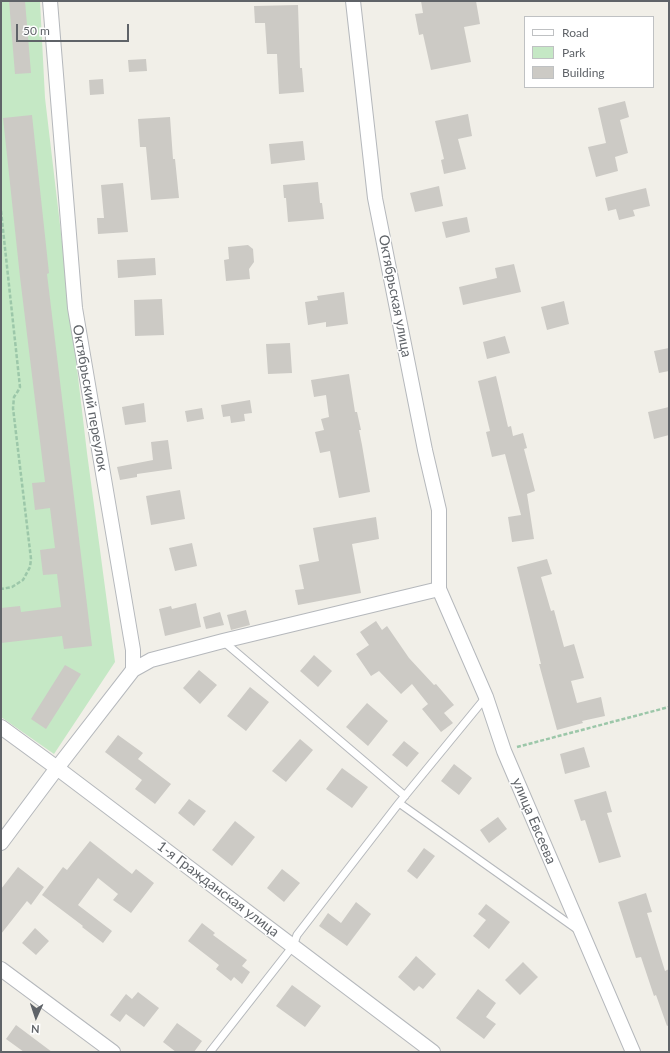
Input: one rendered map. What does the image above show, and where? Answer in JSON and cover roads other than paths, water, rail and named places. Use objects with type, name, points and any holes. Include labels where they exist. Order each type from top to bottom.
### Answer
[{"type":"street","name":"Октябрьский переулок","points":[[50,1],[75,308],[133,650],[133,670]]},
{"type":"street","name":"Октябрьская улица","points":[[353,1],[375,198],[439,510],[439,589]]},
{"type":"street","points":[[1,843],[133,670],[151,660],[223,641],[439,589]]},
{"type":"street","name":"улица Евсеева","points":[[439,589],[486,697],[504,751],[633,1052]]},
{"type":"street","name":"1-я Гражданская улица","points":[[1,727],[433,1052]]},
{"type":"street","points":[[1,969],[113,1052]]},
{"type":"lane","points":[[223,641],[405,796]]},
{"type":"lane","points":[[210,1052],[293,946],[297,935],[399,803],[486,697]]},
{"type":"lane","points":[[399,803],[582,933]]}]
